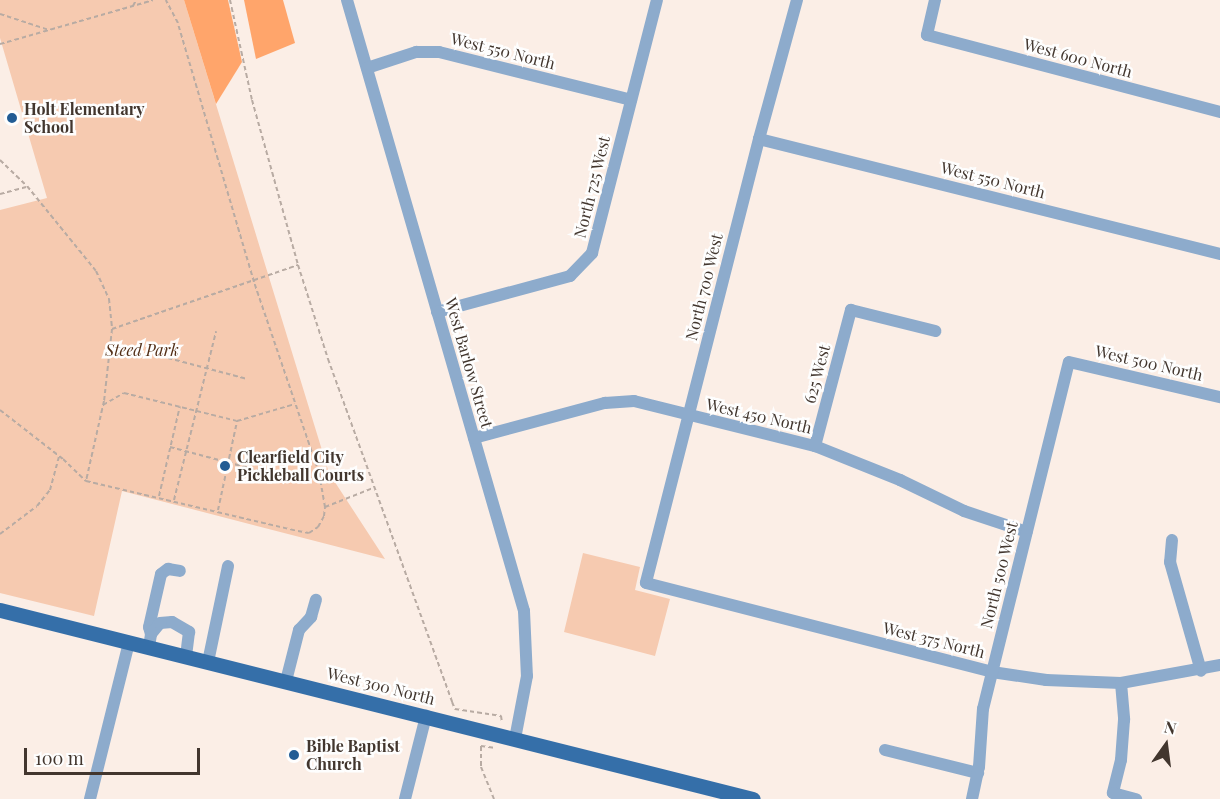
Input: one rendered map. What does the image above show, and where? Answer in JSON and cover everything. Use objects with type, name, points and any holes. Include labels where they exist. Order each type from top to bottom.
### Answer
[{"type":"main road","name":"West 300 North","points":[[0,610],[129,642],[150,640],[186,656],[208,662],[753,799]]},
{"type":"street","name":"West Barlow Street","points":[[347,0],[524,611],[527,676],[515,739]]},
{"type":"street","name":"North 725 West","points":[[437,312],[570,276],[592,253],[657,0]]},
{"type":"street","name":"North 700 West","points":[[646,583],[687,416],[797,0]]},
{"type":"street","name":"West 600 North","points":[[935,0],[927,35],[1220,112]]},
{"type":"street","name":"West 550 North","points":[[367,68],[416,52],[439,52],[631,100]]},
{"type":"street","name":"West 550 North","points":[[759,139],[1220,254]]},
{"type":"street","name":"625 West","points":[[815,446],[851,310],[934,331]]},
{"type":"street","name":"West 500 North","points":[[1070,362],[1220,397]]},
{"type":"street","name":"North 500 West","points":[[972,799],[978,773],[983,709],[1070,362]]},
{"type":"street","name":"West 450 North","points":[[474,438],[620,400],[634,401],[815,446],[900,480],[964,511],[1027,532]]},
{"type":"street","points":[[1172,540],[1170,562],[1201,671]]},
{"type":"street","points":[[208,662],[228,566]]},
{"type":"street","points":[[150,640],[149,627],[161,574],[168,569],[180,571]]},
{"type":"street","name":"West 375 North","points":[[646,583],[992,672],[1046,680],[1121,684],[1220,666]]},
{"type":"street","points":[[286,681],[299,630],[311,617],[315,600]]},
{"type":"street","points":[[150,640],[163,621],[187,628],[190,636],[186,656]]},
{"type":"street","points":[[90,799],[129,642]]},
{"type":"street","points":[[1121,684],[1122,740],[1113,793],[1136,799]]},
{"type":"street","points":[[405,799],[426,716]]},
{"type":"street","points":[[885,750],[978,773]]},
{"type":"path","points":[[133,6],[136,0]]},
{"type":"path","points":[[0,44],[153,0]]},
{"type":"path","points":[[0,410],[59,455],[86,481],[159,496],[309,533],[318,527],[324,516],[325,507],[319,473],[254,282],[178,22],[166,0]]},
{"type":"path","points":[[230,0],[252,100],[298,265],[374,488],[455,709],[503,718]]},
{"type":"path","points":[[0,14],[51,30]]},
{"type":"path","points":[[0,160],[27,186],[96,271],[108,299],[112,329],[103,405],[86,481]]},
{"type":"path","points":[[0,194],[27,186]]},
{"type":"path","points":[[112,329],[298,265]]},
{"type":"path","points":[[174,500],[216,331]]},
{"type":"path","points":[[168,358],[247,379]]},
{"type":"path","points":[[103,405],[124,393],[237,422],[295,404]]},
{"type":"path","points":[[159,496],[180,406]]},
{"type":"path","points":[[217,511],[237,422]]},
{"type":"path","points":[[170,447],[268,474]]},
{"type":"path","points":[[0,534],[37,506],[50,490],[59,455]]},
{"type":"path","points":[[325,507],[374,488]]},
{"type":"path","points":[[494,799],[481,766],[481,746],[496,750]]},
{"type":"green space","name":"Steed Park","points":[[0,0],[184,0],[329,473],[385,559],[122,491],[94,616],[0,593],[0,210],[47,198],[0,38]]},
{"type":"green space","points":[[583,553],[640,567],[635,590],[670,599],[655,656],[564,632]]},
{"type":"shaded area","points":[[184,0],[228,0],[242,62],[216,104]]},
{"type":"shaded area","points":[[244,0],[283,0],[295,43],[256,59]]},
{"type":"place","name":"Holt Elementary School","points":[[12,118]]},
{"type":"place","name":"Clearfield City Pickleball Courts","points":[[225,466]]},
{"type":"place","name":"Bible Baptist Church","points":[[294,755]]}]
